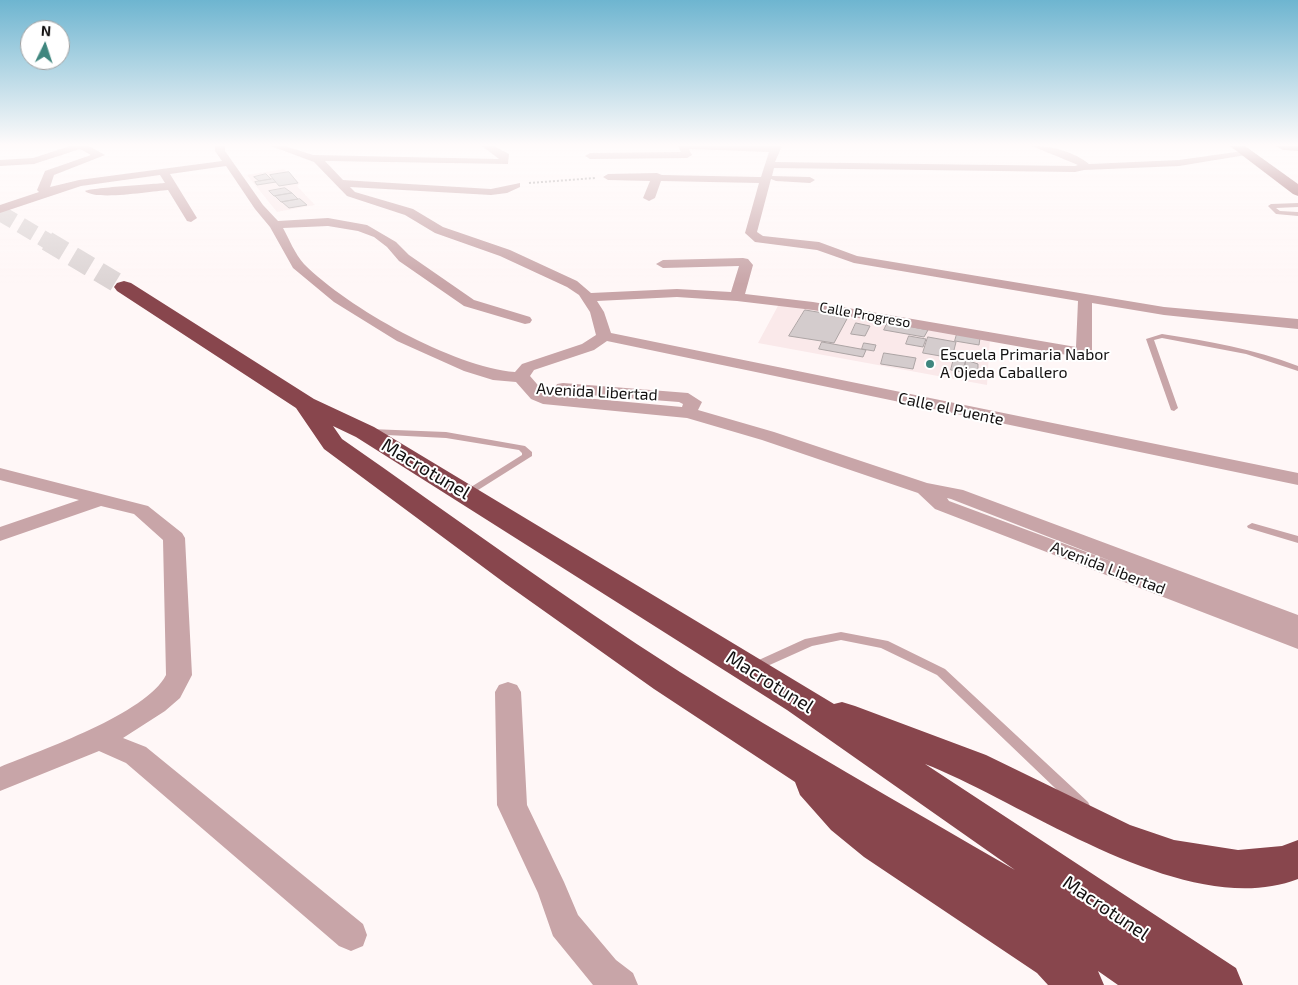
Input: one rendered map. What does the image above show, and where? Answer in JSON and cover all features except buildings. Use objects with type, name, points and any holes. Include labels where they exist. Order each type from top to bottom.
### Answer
[{"type":"highway","name":"Macrotunel","points":[[124,287],[306,404],[365,432],[800,700],[1219,985]]},
{"type":"highway","name":"Macrotunel","points":[[306,404],[333,444],[517,577],[658,674],[796,763],[1075,929],[1160,985]]},
{"type":"highway","points":[[800,700],[972,766],[1118,839],[1174,859],[1238,869],[1285,865],[1298,859]]},
{"type":"highway","points":[[796,763],[845,818],[879,844],[1053,957],[1080,985]]},
{"type":"street","points":[[0,209],[51,192]]},
{"type":"street","points":[[110,192],[120,206]]},
{"type":"street","points":[[175,192],[192,218]]},
{"type":"street","name":"Avenida Libertad","points":[[250,192],[275,225],[298,266],[340,299],[402,338],[470,368],[525,382],[537,395],[549,400],[688,413],[768,436],[923,488],[956,494],[1298,624]]},
{"type":"street","points":[[348,192],[409,212],[439,230],[505,253],[572,284],[584,292],[597,312],[604,336],[588,347],[528,366],[524,369],[525,382]]},
{"type":"street","points":[[649,198],[651,192]]},
{"type":"street","points":[[762,192],[751,233],[752,236],[819,246],[854,259],[1164,311],[1298,324]]},
{"type":"street","points":[[275,225],[308,221],[335,221],[356,226],[374,233],[397,248],[404,258],[469,303],[526,320]]},
{"type":"street","points":[[663,264],[743,262],[746,264],[737,297]]},
{"type":"street","name":"Calle Progreso","points":[[588,297],[677,293],[737,297],[813,306],[1086,353],[1085,297]]},
{"type":"street","name":"Calle el Puente","points":[[604,336],[1298,479]]},
{"type":"street","points":[[0,474],[141,510],[174,538],[179,675],[171,691],[156,704],[100,739],[0,779]]},
{"type":"street","name":"Avenida Libertad","points":[[923,488],[942,505],[1298,640]]},
{"type":"street","points":[[0,534],[102,499]]},
{"type":"street","points":[[508,692],[512,805],[554,892],[565,925],[604,972],[621,985]]},
{"type":"street","points":[[100,739],[136,755],[351,935]]},
{"type":"lane","points":[[1298,206],[1270,206],[1278,213],[1298,214]]},
{"type":"lane","points":[[1174,408],[1150,339],[1155,337],[1162,336],[1234,348],[1272,358],[1298,369]]},
{"type":"lane","points":[[365,432],[446,435],[522,448],[527,452],[526,456],[467,494]]},
{"type":"lane","points":[[1252,526],[1298,540]]},
{"type":"lane","points":[[750,669],[809,642],[841,636],[884,644],[941,672],[1118,839]]},
{"type":"shaded area","points":[[261,192],[303,192],[315,205],[277,212]]},
{"type":"shaded area","name":"Escuela Primaria Nabor A Ojeda Caballero","points":[[779,304],[990,338],[987,385],[758,343]]},
{"type":"tunnel","points":[[0,213],[49,242]]},
{"type":"tunnel","points":[[47,241],[124,287]]},
{"type":"place","name":"Escuela Primaria Nabor A Ojeda Caballero","points":[[930,364]]}]
